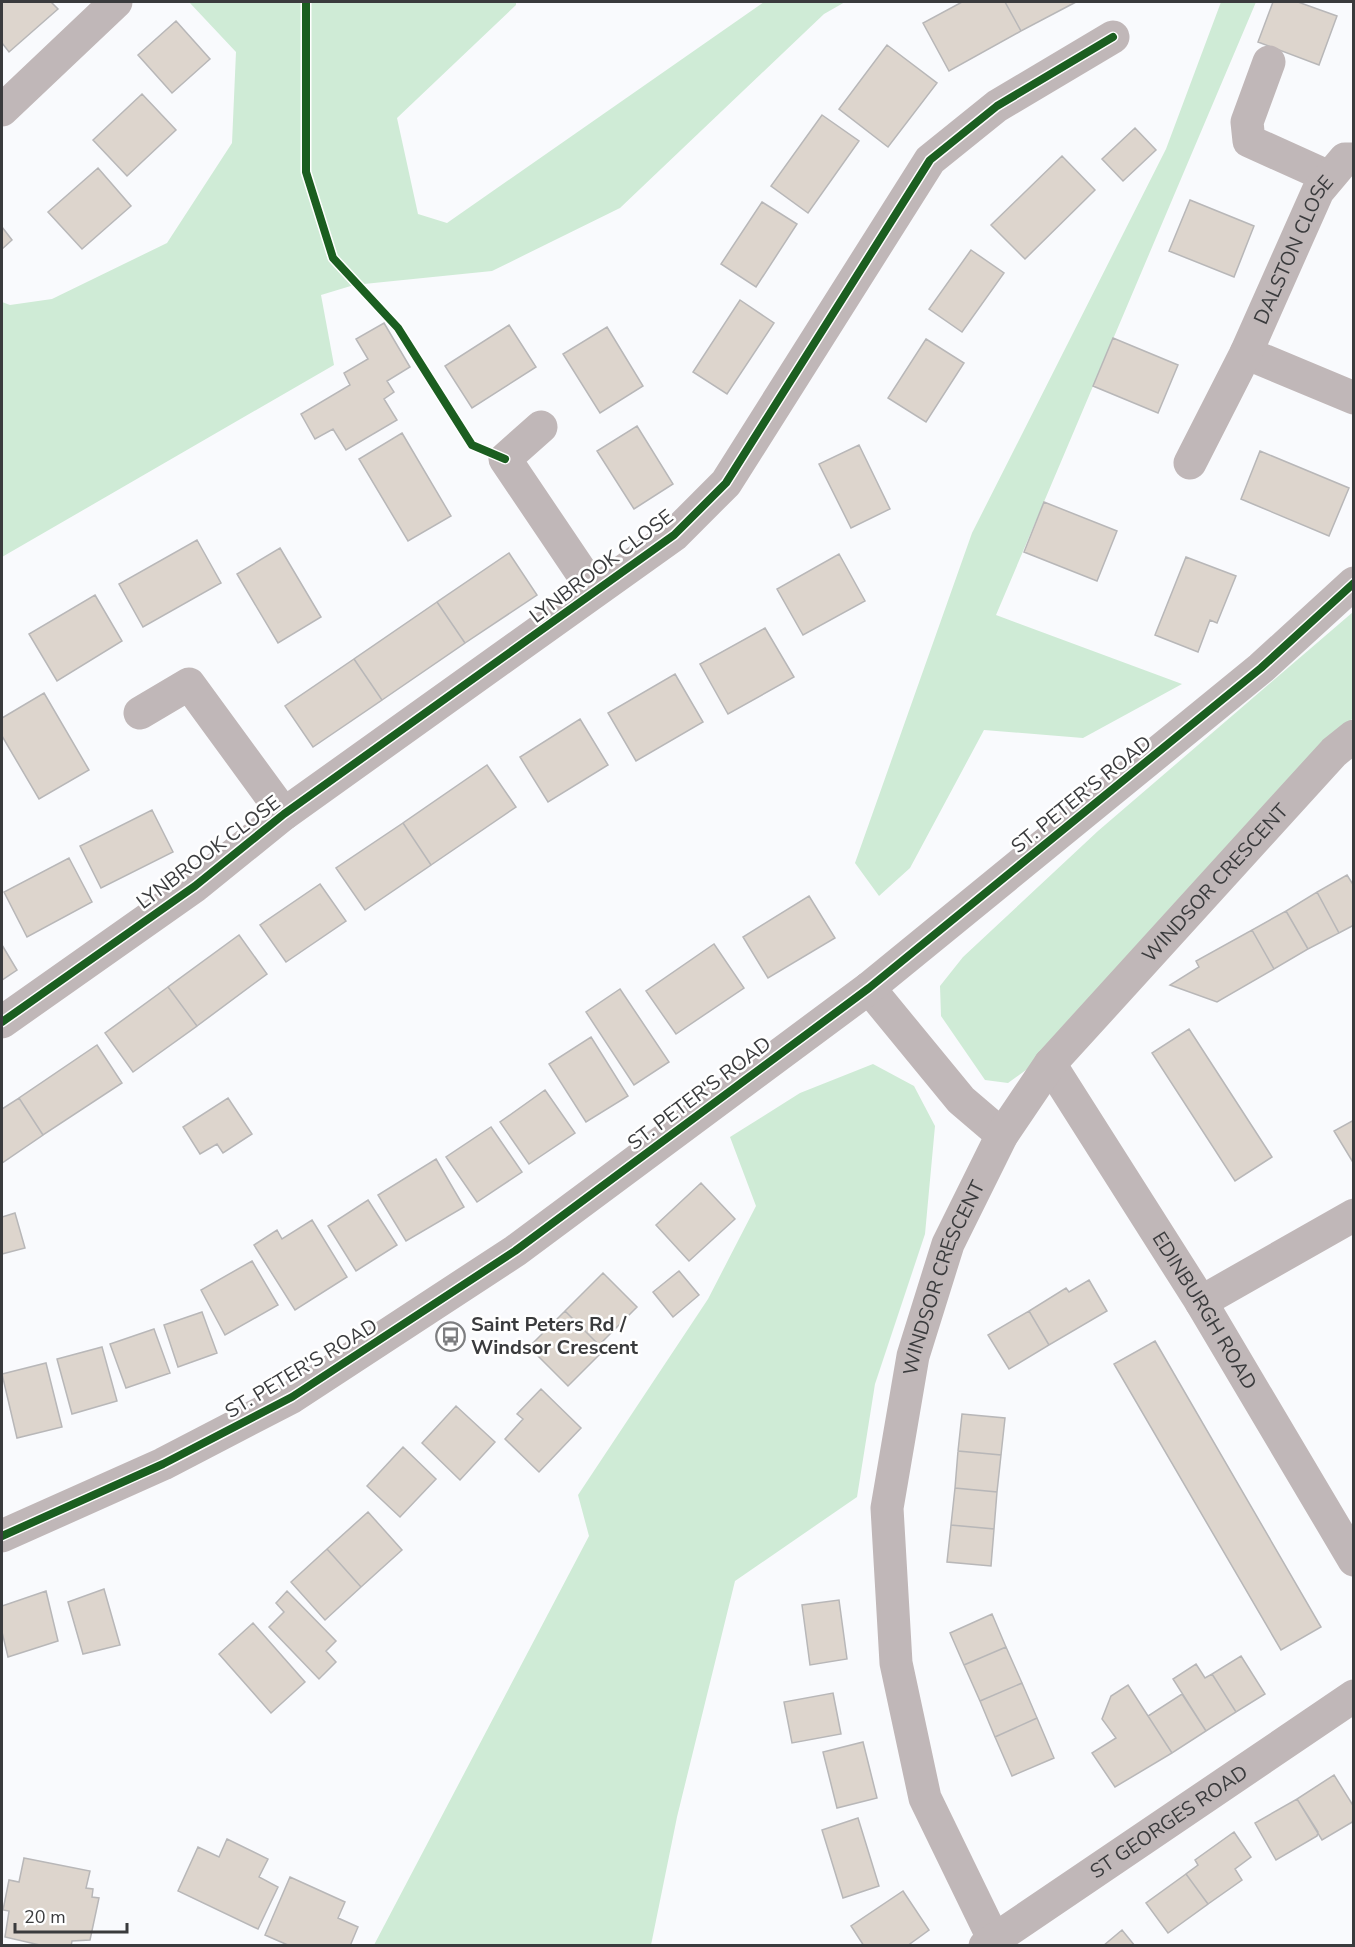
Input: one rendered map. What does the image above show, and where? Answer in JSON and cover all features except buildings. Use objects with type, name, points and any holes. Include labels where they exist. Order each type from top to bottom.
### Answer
[{"type":"street","points":[[2,110],[116,2]]},
{"type":"street","name":"LYNBROOK CLOSE","points":[[2,1022],[195,886],[284,814],[674,535],[726,483],[930,160],[997,106],[1113,38]]},
{"type":"street","points":[[1269,62],[1247,122],[1249,141],[1341,168]]},
{"type":"street","name":"DALSTON CLOSE","points":[[1190,463],[1246,353],[1318,191],[1341,168]]},
{"type":"street","points":[[1246,353],[1353,398]]},
{"type":"street","name":"LYNBROOK CLOSE","points":[[541,427],[506,459],[594,591]]},
{"type":"street","name":"ST. PETER'S ROAD","points":[[2,1536],[163,1464],[292,1397],[515,1251],[869,988],[1261,668],[1353,584]]},
{"type":"street","name":"LYNBROOK CLOSE","points":[[140,713],[189,684],[284,814]]},
{"type":"street","name":"WINDSOR CRESCENT","points":[[989,1942],[925,1798],[896,1663],[887,1508],[916,1345],[948,1244],[1002,1135],[1050,1064],[1334,752],[1353,736]]},
{"type":"street","points":[[869,988],[961,1100],[1002,1135]]},
{"type":"street","name":"EDINBURGH ROAD","points":[[1050,1064],[1201,1302],[1353,1560]]},
{"type":"street","points":[[1201,1302],[1353,1215]]},
{"type":"street","name":"ST GEORGES ROAD","points":[[989,1942],[1353,1696]]},
{"type":"green space","points":[[189,2],[516,2],[516,5],[397,118],[418,214],[447,223],[764,2],[845,2],[824,14],[620,208],[492,271],[354,285],[321,295],[334,365],[2,557],[2,302],[10,305],[52,299],[167,243],[232,143],[236,52]]},
{"type":"green space","points":[[1221,2],[1256,2],[996,615],[1182,684],[1083,738],[984,730],[910,868],[879,896],[855,863],[972,533],[1166,149]]},
{"type":"green space","points":[[1353,612],[1353,718],[1318,749],[1033,1065],[1008,1083],[985,1080],[941,1016],[940,986],[963,957],[1098,831]]},
{"type":"green space","points":[[873,1064],[914,1086],[935,1126],[925,1234],[875,1384],[857,1497],[735,1581],[677,1817],[651,1945],[374,1945],[589,1536],[578,1495],[708,1299],[756,1206],[730,1137],[800,1093]]},
{"type":"cycle path","points":[[306,2],[306,172],[333,258],[398,328],[472,445],[505,459]]},
{"type":"cycle path","points":[[2,1022],[195,886],[284,814],[674,535],[726,483],[930,160],[997,106],[1113,37]]},
{"type":"cycle path","points":[[2,1536],[163,1464],[292,1397],[515,1251],[869,988],[1261,668],[1354,583]]},
{"type":"place","name":"Saint Peters Rd / Windsor Crescent","points":[[450,1336]]}]
